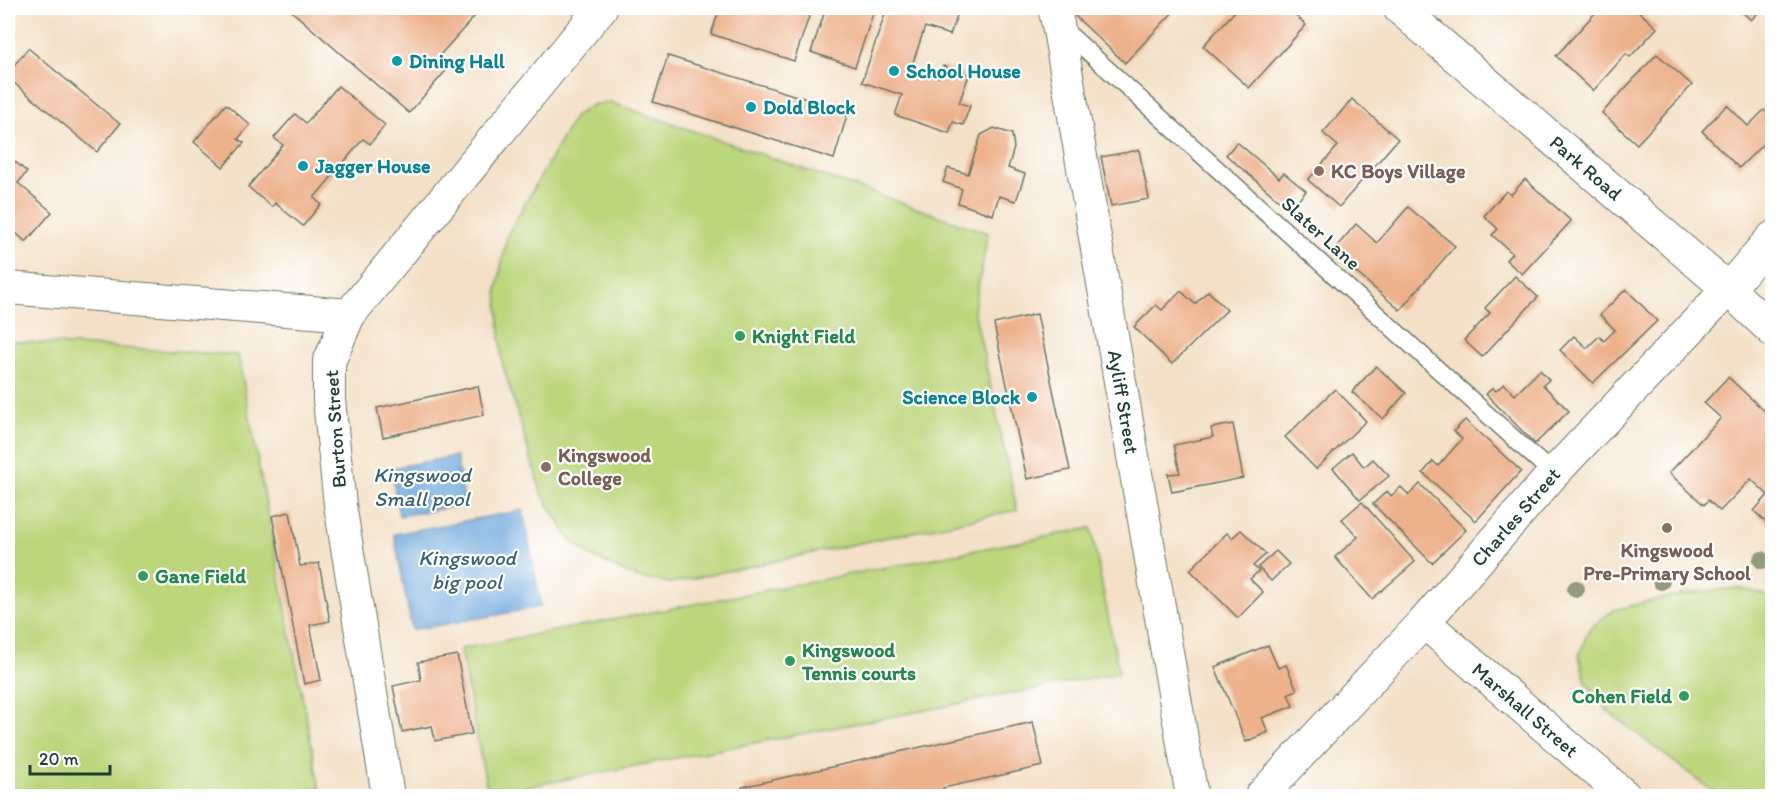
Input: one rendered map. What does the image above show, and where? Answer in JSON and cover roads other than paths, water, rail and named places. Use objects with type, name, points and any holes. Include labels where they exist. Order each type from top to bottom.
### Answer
[{"type":"street","name":"Burton Street","points":[[394,793],[340,505],[329,400],[329,362],[350,315],[602,8]]},
{"type":"street","name":"Park Road","points":[[1399,8],[1773,330]]},
{"type":"street","name":"Ayliff Street","points":[[1056,16],[1192,796]]},
{"type":"street","name":"Charles Street","points":[[1261,796],[1424,622],[1553,474],[1728,289],[1773,238]]},
{"type":"street","points":[[8,288],[350,315]]},
{"type":"street","name":"Marshall Street","points":[[1424,622],[1625,796]]},
{"type":"lane","name":"Slater Lane","points":[[1056,16],[1553,474]]},
{"type":"water","name":"Kingswood Small pool","points":[[456,456],[465,505],[399,516],[391,468]]},
{"type":"water","name":"Kingswood big pool","points":[[523,510],[541,607],[412,630],[394,534]]},
{"type":"place","name":"Dining Hall","points":[[397,61]]},
{"type":"place","name":"School House","points":[[894,71]]},
{"type":"place","name":"Dold Block","points":[[751,107]]},
{"type":"place","name":"Jagger House","points":[[303,166]]},
{"type":"place","name":"KC Boys Village","points":[[1319,171]]},
{"type":"place","name":"Knight Field","points":[[740,336]]},
{"type":"place","name":"Science Block","points":[[1032,397]]},
{"type":"place","name":"Kingswood College","points":[[546,467]]},
{"type":"place","name":"Kingswood Pre-Primary School","points":[[1667,528]]},
{"type":"place","name":"Gane Field","points":[[143,576]]},
{"type":"place","name":"Kingswood Tennis courts","points":[[790,661]]},
{"type":"place","name":"Cohen Field","points":[[1684,696]]}]
